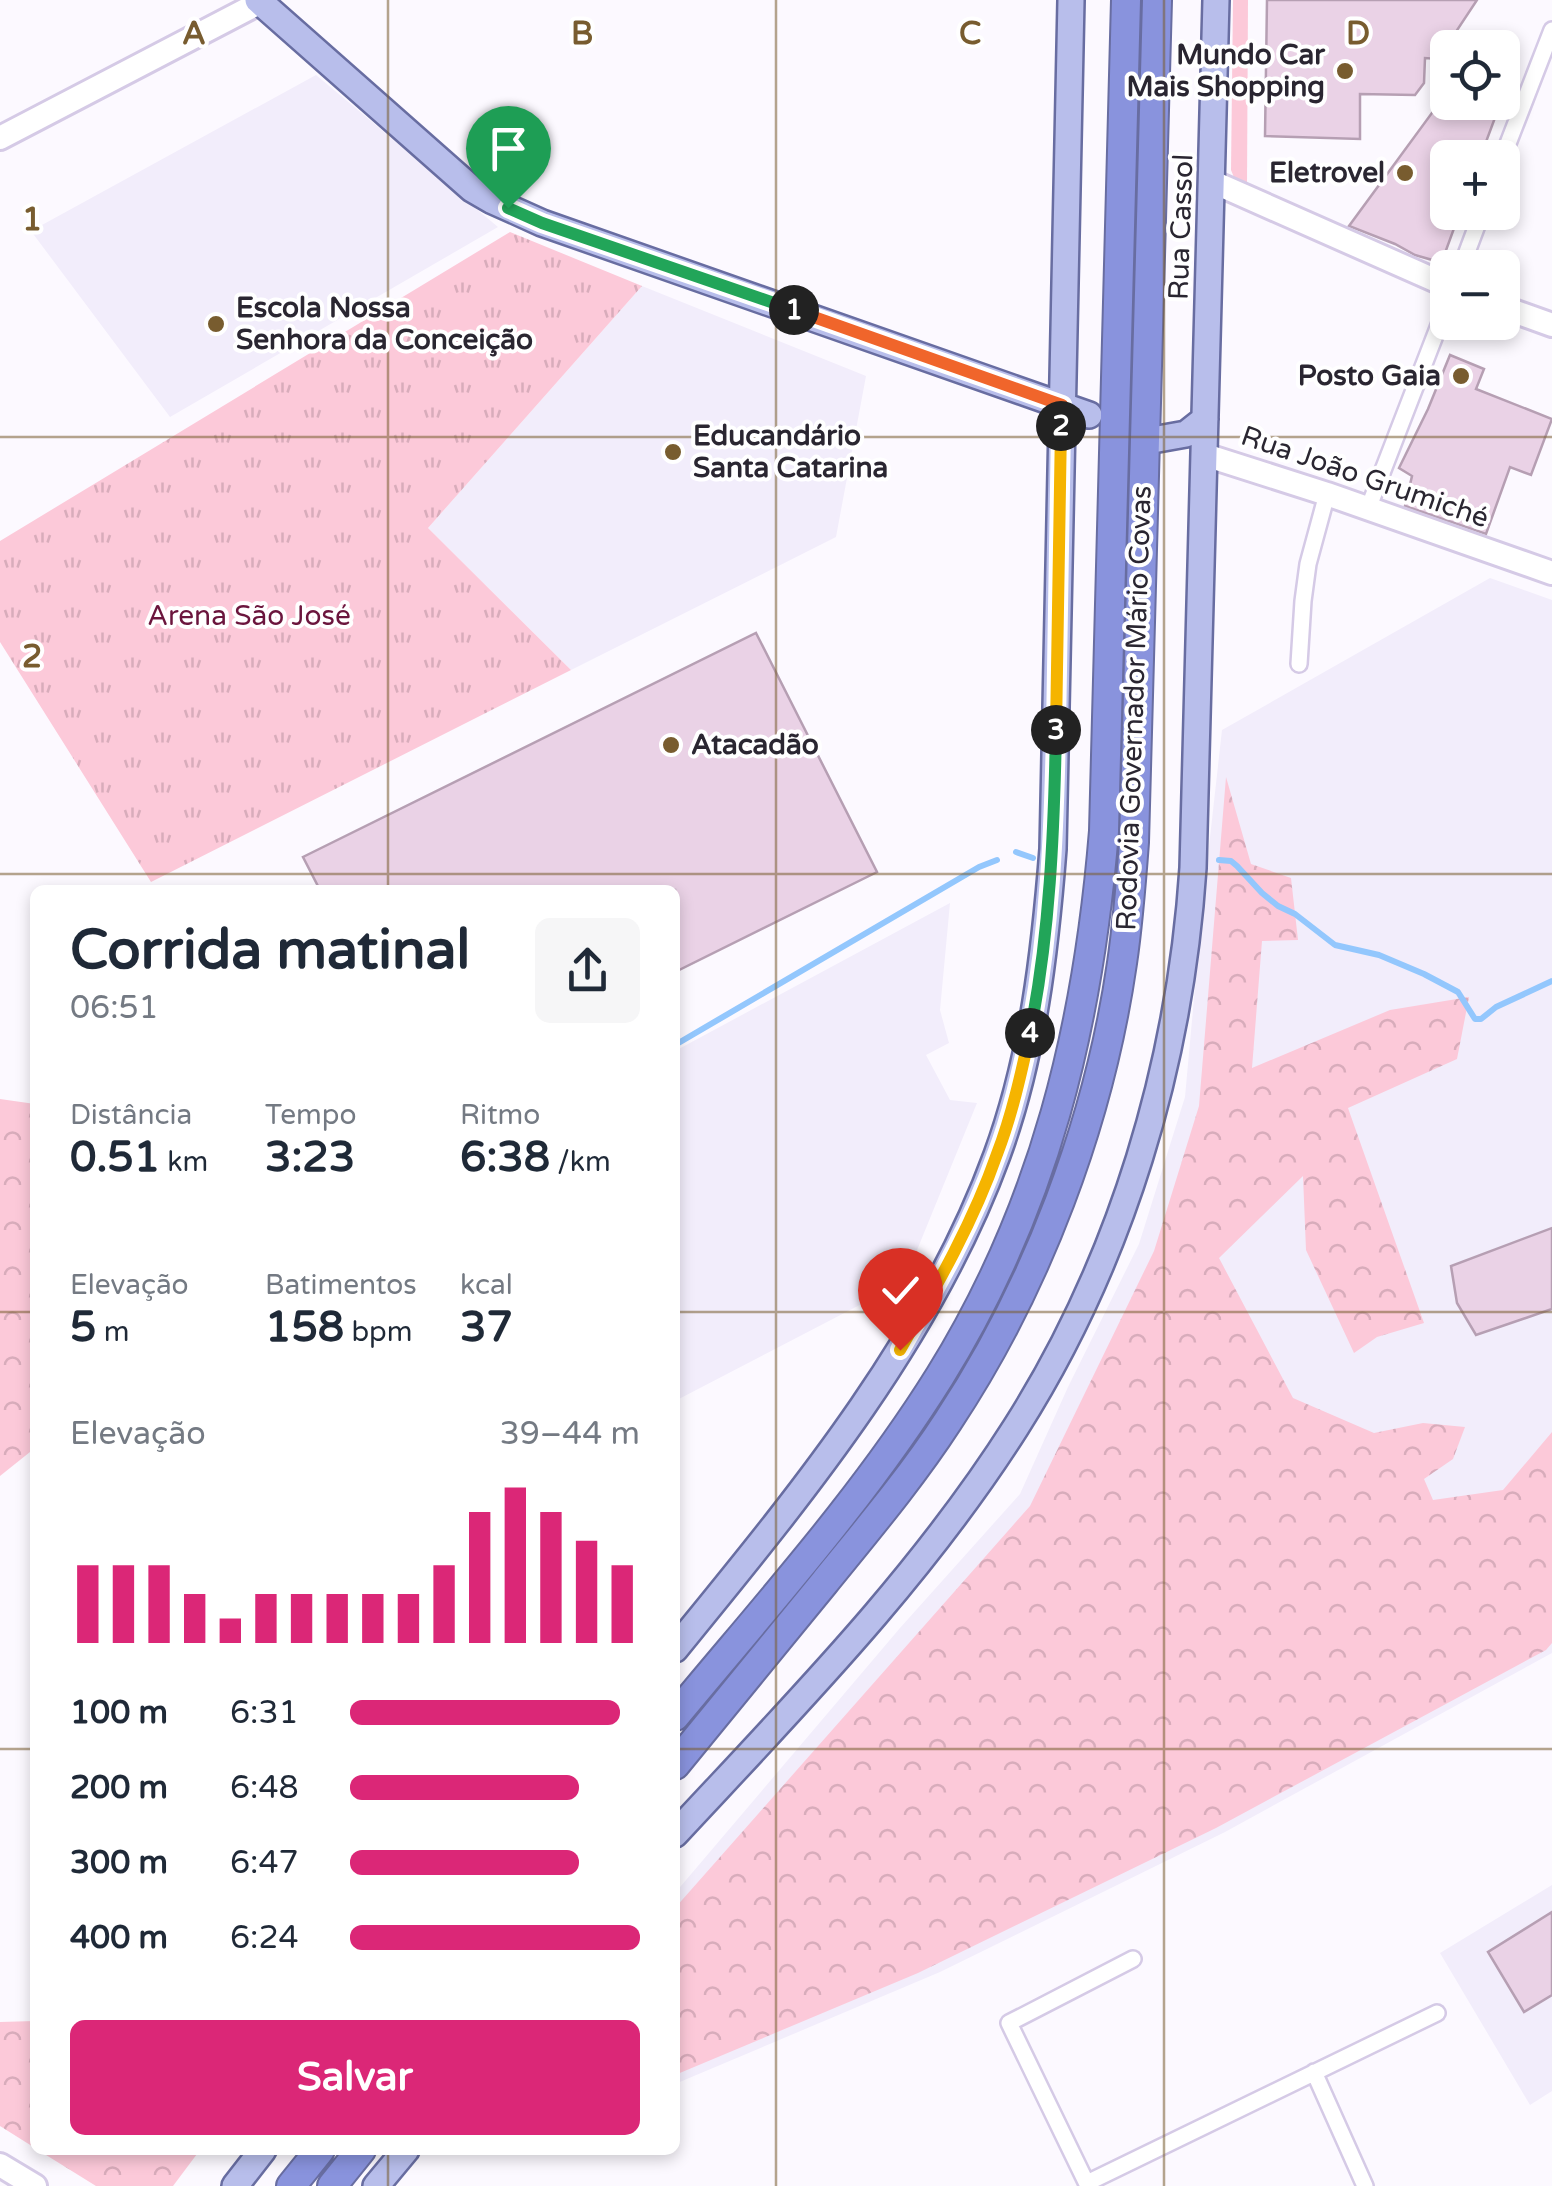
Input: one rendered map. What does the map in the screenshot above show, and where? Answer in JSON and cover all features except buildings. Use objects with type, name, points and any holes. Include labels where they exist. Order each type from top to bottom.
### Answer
[{"type":"highway","name":"Rodovia Governador Mário Covas","points":[[680,1710],[846,1508],[940,1375],[983,1301],[1016,1228],[1045,1152],[1066,1078],[1090,963],[1104,831],[1126,0]]},
{"type":"highway","name":"Rodovia Governador Mário Covas","points":[[680,1759],[886,1506],[950,1419],[1011,1311],[1042,1244],[1094,1096],[1122,966],[1134,842],[1157,0]]},
{"type":"highway","points":[[290,2186],[316,2155]]},
{"type":"highway","points":[[332,2186],[357,2155]]},
{"type":"main road","points":[[680,1644],[800,1494],[900,1350],[971,1218],[998,1154],[1018,1087],[1041,973],[1049,907],[1070,0]]},
{"type":"main road","name":"Rua Cassol","points":[[680,1829],[864,1628],[971,1493],[1055,1361],[1110,1243],[1134,1175],[1168,1048],[1189,924],[1216,0]]},
{"type":"main road","points":[[0,138],[260,1],[450,170],[491,200],[542,223],[1062,394],[1089,415]]},
{"type":"main road","points":[[1212,182],[1430,278]]},
{"type":"main road","points":[[1520,313],[1552,325]]},
{"type":"main road","name":"Rua João Grumiché","points":[[1205,419],[1186,434],[1158,439],[1552,573]]},
{"type":"main road","points":[[235,2186],[259,2155]]},
{"type":"main road","points":[[376,2186],[402,2155]]},
{"type":"main road","points":[[0,2164],[35,2186]]},
{"type":"street","points":[[1509,140],[1552,30]]},
{"type":"street","points":[[1368,509],[1433,340]]},
{"type":"street","points":[[1298,664],[1308,564],[1327,494]]},
{"type":"street","points":[[1133,1960],[1010,2022],[1087,2184],[1438,2013]]},
{"type":"street","points":[[1314,2072],[1365,2186]]},
{"type":"shaded area","name":"Escola Nossa Senhora da Conceição","points":[[316,75],[498,227],[170,417],[31,231]]},
{"type":"shaded area","name":"Educandário Santa Catarina","points":[[642,286],[866,376],[836,537],[571,670],[428,528]]},
{"type":"shaded area","points":[[1490,578],[1552,600],[1552,1653],[1225,1832],[940,1972],[680,2082],[680,1887],[900,1628],[1020,1494],[1139,1244],[1185,1097],[1222,730]]},
{"type":"shaded area","points":[[950,903],[940,1010],[949,1043],[926,1055],[950,1100],[977,1103],[904,1282],[680,1398],[680,1048]]},
{"type":"shaded area","points":[[1552,1885],[1552,2091],[1530,2105],[1440,1953]]},
{"type":"green space","points":[[1233,0],[1248,0],[1247,185],[1235,180],[1231,170]]},
{"type":"green space","name":"Arena São José","points":[[510,232],[642,286],[428,528],[571,670],[151,882],[0,642],[0,541]]},
{"type":"green space","points":[[1226,777],[1251,864],[1291,878],[1298,940],[1262,941],[1252,1068],[1390,1010],[1469,997],[1457,1059],[1348,1108],[1424,1323],[1377,1337],[1354,1353],[1306,1250],[1303,1176],[1219,1258],[1293,1398],[1374,1433],[1423,1423],[1465,1427],[1453,1459],[1424,1479],[1433,1500],[1503,1490],[1552,1432],[1552,1643],[1546,1650],[1216,1828],[918,1973],[680,2073],[680,1902],[1030,1506],[1154,1251],[1199,1106]]},
{"type":"green space","points":[[0,1099],[30,1103],[30,1452],[0,1476]]},
{"type":"green space","points":[[30,2021],[30,2145],[0,2126],[0,2022]]},
{"type":"green space","points":[[46,2155],[196,2155],[173,2186],[96,2186]]},
{"type":"waterway","points":[[1016,852],[1033,858]]},
{"type":"waterway","points":[[680,1042],[997,860]]},
{"type":"waterway","points":[[1219,860],[1231,861],[1278,906],[1335,945],[1379,955],[1458,992],[1475,1019],[1552,981]]},
{"type":"place","name":"Mundo Car Mais Shopping","points":[[1345,71]]},
{"type":"place","name":"Eletrovel","points":[[1405,173]]},
{"type":"place","name":"Escola Nossa Senhora da Conceição","points":[[216,324]]},
{"type":"place","name":"Posto Gaia","points":[[1461,376]]},
{"type":"place","name":"Educandário Santa Catarina","points":[[673,452]]},
{"type":"place","name":"Atacadão","points":[[671,745]]},
{"type":"route","points":[[508,208],[1062,405],[1053,849],[1041,973],[1018,1087],[998,1154],[971,1218],[900,1350]]}]
